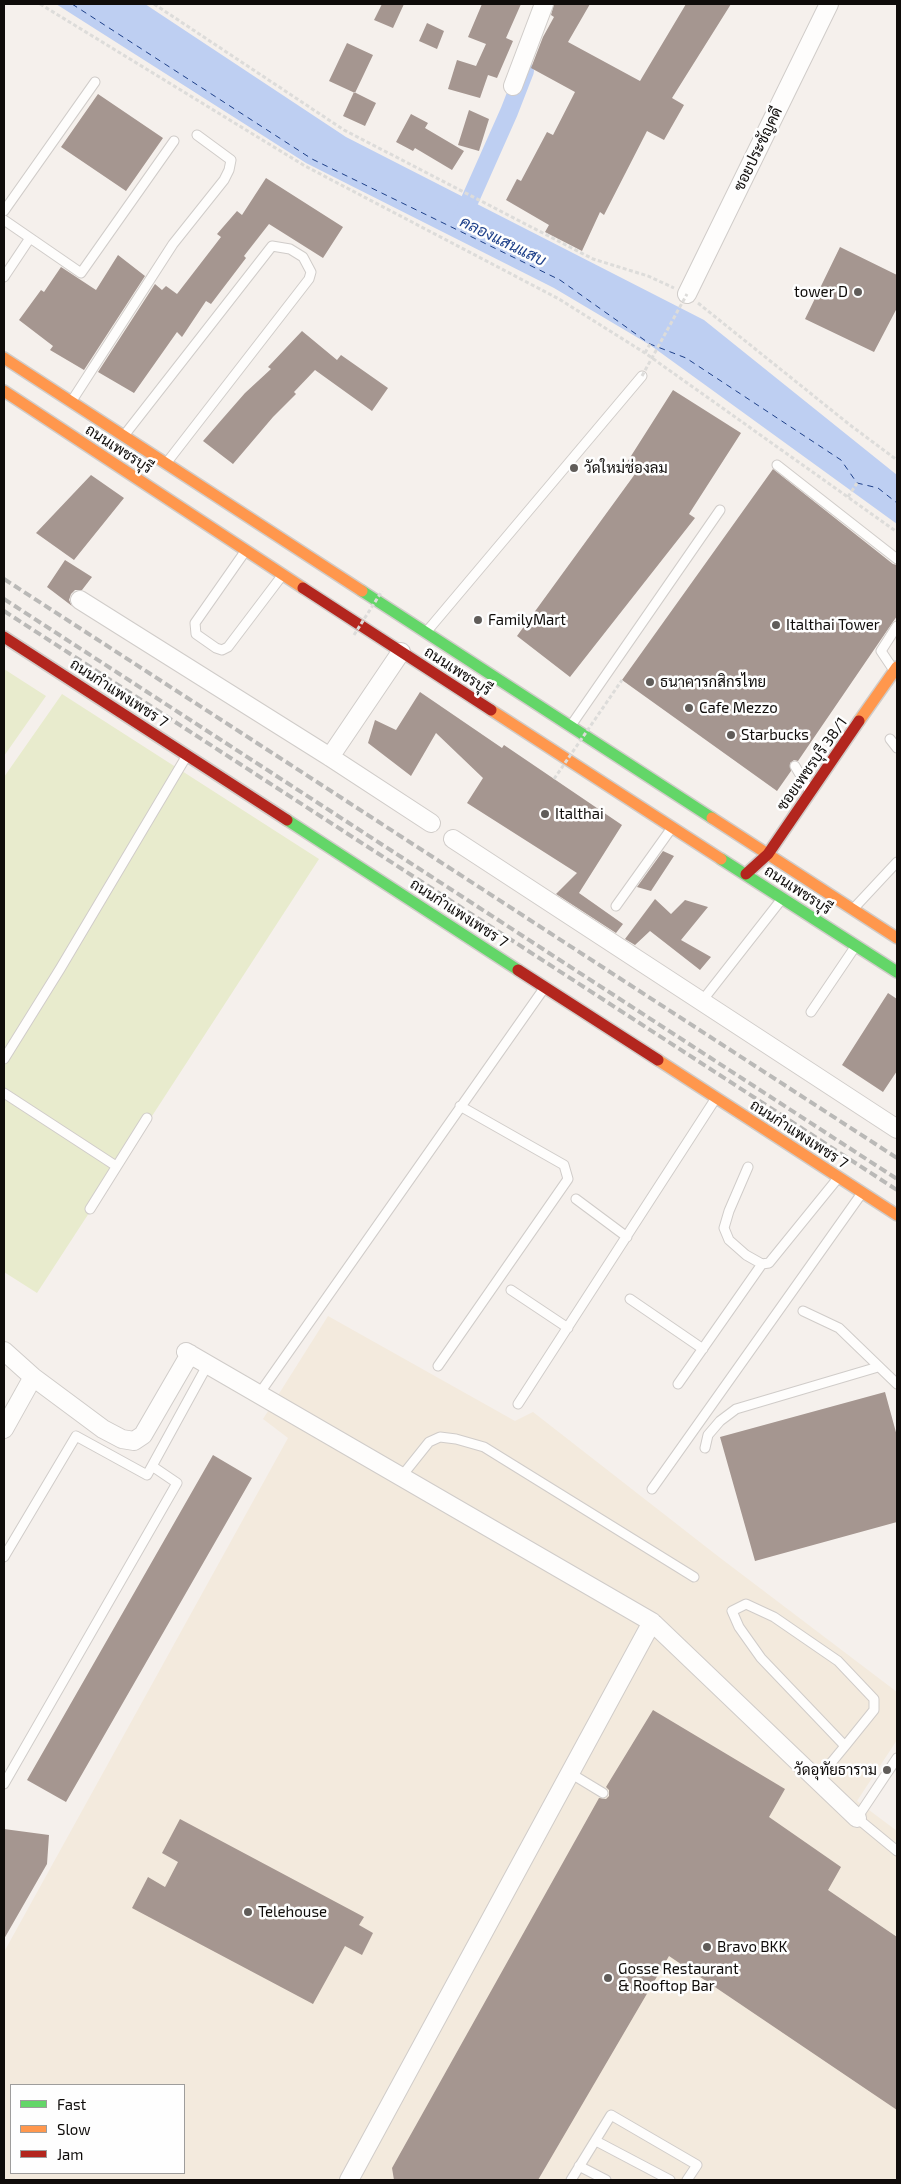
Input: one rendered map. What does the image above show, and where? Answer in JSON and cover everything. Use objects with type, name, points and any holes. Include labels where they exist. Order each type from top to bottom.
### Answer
[{"type":"main road","name":"ถนนเพชรบุรี","points":[[4,358],[897,938]]},
{"type":"main road","name":"ถนนเพชรบุรี","points":[[4,391],[282,575],[897,972]]},
{"type":"main road","points":[[385,642],[403,618]]},
{"type":"main road","name":"ถนนกำแพงเพชร 7","points":[[4,636],[897,1216]]},
{"type":"main road","name":"ซอยเพชรบุรี 38/1","points":[[746,874],[768,854],[896,669]]},
{"type":"street","points":[[514,86],[544,4]]},
{"type":"street","name":"ซอยประชัญคดี","points":[[687,294],[829,4]]},
{"type":"street","points":[[80,600],[330,757],[431,823]]},
{"type":"street","points":[[330,757],[401,652]]},
{"type":"street","points":[[453,839],[897,1129]]},
{"type":"street","points":[[4,1351],[33,1377],[103,1429],[122,1439],[134,1441],[143,1435],[188,1353],[652,1622],[857,1818]]},
{"type":"street","points":[[4,1428],[33,1377]]},
{"type":"street","points":[[349,2180],[652,1622]]},
{"type":"lane","points":[[4,211],[95,82]]},
{"type":"lane","points":[[71,401],[173,244],[224,180],[229,170],[230,160],[197,135]]},
{"type":"lane","points":[[4,220],[81,273],[174,141]]},
{"type":"lane","points":[[4,277],[30,238]]},
{"type":"lane","points":[[125,436],[272,246],[290,249],[303,257],[310,272],[308,279],[167,463]]},
{"type":"lane","points":[[426,632],[642,376]]},
{"type":"lane","points":[[778,465],[897,559]]},
{"type":"lane","points":[[570,727],[720,510]]},
{"type":"lane","points":[[246,550],[195,623],[196,634],[216,648],[222,650],[228,647],[282,575]]},
{"type":"lane","points":[[896,669],[881,651],[897,626]]},
{"type":"lane","points":[[890,740],[897,748]]},
{"type":"lane","points":[[4,1059],[187,755]]},
{"type":"lane","points":[[795,766],[810,793]]},
{"type":"lane","points":[[616,906],[672,827]]},
{"type":"lane","points":[[853,909],[897,862]]},
{"type":"lane","points":[[702,1001],[783,898]]},
{"type":"lane","points":[[811,1012],[856,945]]},
{"type":"lane","points":[[258,1394],[545,987]]},
{"type":"lane","points":[[4,1093],[116,1166]]},
{"type":"lane","points":[[518,1404],[716,1098]]},
{"type":"lane","points":[[438,1366],[568,1179],[564,1165],[460,1106]]},
{"type":"lane","points":[[90,1209],[147,1118]]},
{"type":"lane","points":[[748,1167],[729,1211],[724,1228],[729,1240],[746,1255],[762,1264],[769,1263],[838,1177]]},
{"type":"lane","points":[[652,1489],[862,1192]]},
{"type":"lane","points":[[576,1199],[627,1237]]},
{"type":"lane","points":[[678,1384],[762,1264]]},
{"type":"lane","points":[[511,1290],[568,1328]]},
{"type":"lane","points":[[630,1299],[703,1349]]},
{"type":"lane","points":[[803,1311],[838,1328],[897,1384]]},
{"type":"lane","points":[[4,1557],[76,1436],[147,1475],[208,1364]]},
{"type":"lane","points":[[705,1448],[708,1434],[720,1421],[736,1409],[878,1366]]},
{"type":"lane","points":[[401,1477],[430,1442],[440,1437],[456,1439],[484,1447],[694,1577]]},
{"type":"lane","points":[[4,1784],[178,1483],[152,1466]]},
{"type":"lane","points":[[818,1780],[874,1710],[874,1699],[838,1660],[774,1617],[746,1604],[732,1610],[739,1627],[761,1658],[845,1746]]},
{"type":"lane","points":[[897,1758],[857,1818],[897,1851]]},
{"type":"lane","points":[[570,1773],[602,1793]]},
{"type":"lane","points":[[571,2180],[611,2115],[696,2165],[687,2180]]},
{"type":"lane","points":[[596,2141],[670,2180]]},
{"type":"lane","points":[[580,2166],[606,2180]]},
{"type":"path","points":[[40,4],[305,166],[558,299],[645,353],[897,532]]},
{"type":"path","points":[[154,4],[161,5],[344,130],[593,259],[648,276],[687,294],[850,426],[897,460]]},
{"type":"path","points":[[642,376],[687,294]]},
{"type":"path","points":[[645,353],[650,344]]},
{"type":"path","points":[[848,497],[857,483]]},
{"type":"path","points":[[354,635],[382,591]]},
{"type":"path","points":[[554,779],[622,680]]},
{"type":"shaded area","points":[[328,1316],[515,1421],[533,1412],[719,1557],[897,1692],[897,1740],[857,1801],[897,1831],[897,2180],[4,2180],[4,1952],[288,1438],[263,1419]]},
{"type":"green space","points":[[4,669],[46,696],[4,756]]},
{"type":"green space","points":[[62,694],[319,859],[37,1293],[4,1272],[4,777]]},
{"type":"water","name":"คลองแสนแสบ","points":[[56,4],[145,4],[346,137],[704,320],[897,475],[897,524],[650,345],[554,288],[306,163]]},
{"type":"building","points":[[382,4],[404,4],[393,28],[374,20]]},
{"type":"building","points":[[482,4],[521,4],[506,38],[513,41],[497,78],[488,75],[480,98],[448,89],[457,60],[476,66],[486,44],[468,37]]},
{"type":"building","points":[[554,4],[590,4],[568,42],[640,81],[686,4],[731,4],[672,98],[684,105],[664,140],[647,131],[604,215],[600,212],[582,251],[545,232],[549,225],[506,200],[517,179],[521,181],[547,132],[553,135],[575,92],[531,68],[543,37],[554,17],[551,15]]},
{"type":"building","points":[[427,23],[444,31],[437,49],[419,41]]},
{"type":"building","points":[[347,43],[373,55],[355,93],[329,81]]},
{"type":"building","points":[[354,92],[376,103],[365,126],[343,116]]},
{"type":"building","points":[[98,94],[163,138],[126,191],[61,147]]},
{"type":"building","points":[[469,110],[489,119],[479,151],[458,145]]},
{"type":"building","points":[[411,114],[428,123],[425,128],[464,151],[452,170],[415,148],[413,151],[396,142]]},
{"type":"building","points":[[266,178],[343,227],[323,258],[269,224],[211,304],[206,301],[182,337],[177,332],[134,393],[98,372],[155,284],[162,290],[166,286],[177,294],[221,237],[217,234],[237,211],[242,215]]},
{"type":"building","name":"tower D","points":[[840,247],[897,275],[897,308],[874,352],[805,319]]},
{"type":"building","points":[[118,255],[145,276],[84,370],[50,350],[53,346],[19,320],[41,290],[44,292],[61,267],[96,290]]},
{"type":"building","points":[[302,331],[337,360],[341,355],[388,388],[372,411],[315,370],[233,464],[203,441],[245,393],[271,369],[268,367]]},
{"type":"building","points":[[673,390],[741,433],[689,514],[695,518],[570,677],[517,636],[635,474],[624,467]]},
{"type":"building","name":"Italthai Tower","points":[[773,469],[893,564],[897,565],[897,616],[798,761],[794,760],[790,763],[791,771],[777,791],[622,680]]},
{"type":"building","points":[[91,475],[124,498],[74,560],[36,533]]},
{"type":"building","points":[[65,560],[92,577],[82,590],[75,590],[71,594],[69,600],[72,606],[47,587]]},
{"type":"building","name":"Italthai","points":[[420,692],[502,748],[504,745],[622,825],[579,893],[623,924],[616,933],[556,894],[577,873],[467,803],[483,778],[436,733],[411,776],[368,743],[375,720],[396,730]]},
{"type":"building","points":[[663,851],[674,856],[651,891],[637,887]]},
{"type":"building","points":[[655,899],[671,914],[685,900],[708,907],[681,940],[711,957],[700,970],[650,931],[635,945],[625,939]]},
{"type":"building","points":[[888,993],[897,999],[897,1071],[883,1092],[842,1065]]},
{"type":"building","points":[[885,1392],[897,1436],[897,1522],[755,1561],[720,1437]]},
{"type":"building","points":[[213,1455],[252,1478],[66,1802],[27,1780]]},
{"type":"building","name":"Bravo BKK","points":[[653,1710],[785,1789],[769,1817],[841,1867],[828,1890],[897,1937],[897,2110],[669,1956],[538,2180],[394,2180],[392,2168],[599,1798],[606,1799],[609,1796],[609,1790],[606,1787]]},
{"type":"building","name":"Telehouse","points":[[180,1819],[364,1917],[359,1925],[373,1933],[362,1955],[345,1946],[313,2004],[132,1908],[148,1877],[165,1887],[178,1862],[162,1853]]},
{"type":"building","points":[[4,1829],[49,1835],[47,1864],[4,1939]]},
{"type":"waterway","name":"คลองแสนแสบ","points":[[461,220],[525,71]]},
{"type":"ferry route","points":[[72,4],[312,159],[560,280],[650,344],[686,358],[841,460],[857,483],[878,488],[897,503]]},
{"type":"railway","points":[[4,579],[897,1158]]},
{"type":"railway","points":[[4,599],[897,1179]]},
{"type":"railway","points":[[4,611],[897,1190]]},
{"type":"traffic: fast","points":[[362,591],[712,818]]},
{"type":"traffic: fast","points":[[287,820],[518,970]]},
{"type":"traffic: fast","points":[[721,859],[897,972]]},
{"type":"traffic: slow","points":[[4,358],[362,591]]},
{"type":"traffic: slow","points":[[4,391],[303,588]]},
{"type":"traffic: slow","points":[[859,721],[897,667]]},
{"type":"traffic: slow","points":[[491,710],[721,859]]},
{"type":"traffic: slow","points":[[712,818],[897,938]]},
{"type":"traffic: slow","points":[[658,1060],[897,1215]]},
{"type":"traffic: jam","points":[[303,588],[491,710]]},
{"type":"traffic: jam","points":[[4,637],[287,820]]},
{"type":"traffic: jam","points":[[746,874],[768,854],[859,721]]},
{"type":"traffic: jam","points":[[518,970],[658,1060]]},
{"type":"place","name":"tower D","points":[[858,292]]},
{"type":"place","name":"วัดใหม่ช่องลม","points":[[574,468]]},
{"type":"place","name":"FamilyMart","points":[[478,620]]},
{"type":"place","name":"Italthai Tower","points":[[776,625]]},
{"type":"place","name":"ธนาคารกสิกรไทย","points":[[650,682]]},
{"type":"place","name":"Cafe Mezzo","points":[[689,708]]},
{"type":"place","name":"Starbucks","points":[[731,735]]},
{"type":"place","name":"Italthai","points":[[545,814]]},
{"type":"place","name":"วัดอุทัยธาราม","points":[[887,1770]]},
{"type":"place","name":"Telehouse","points":[[248,1912]]},
{"type":"place","name":"Bravo BKK","points":[[707,1947]]},
{"type":"place","name":"Gosse Restaurant & Rooftop Bar","points":[[608,1978]]}]
